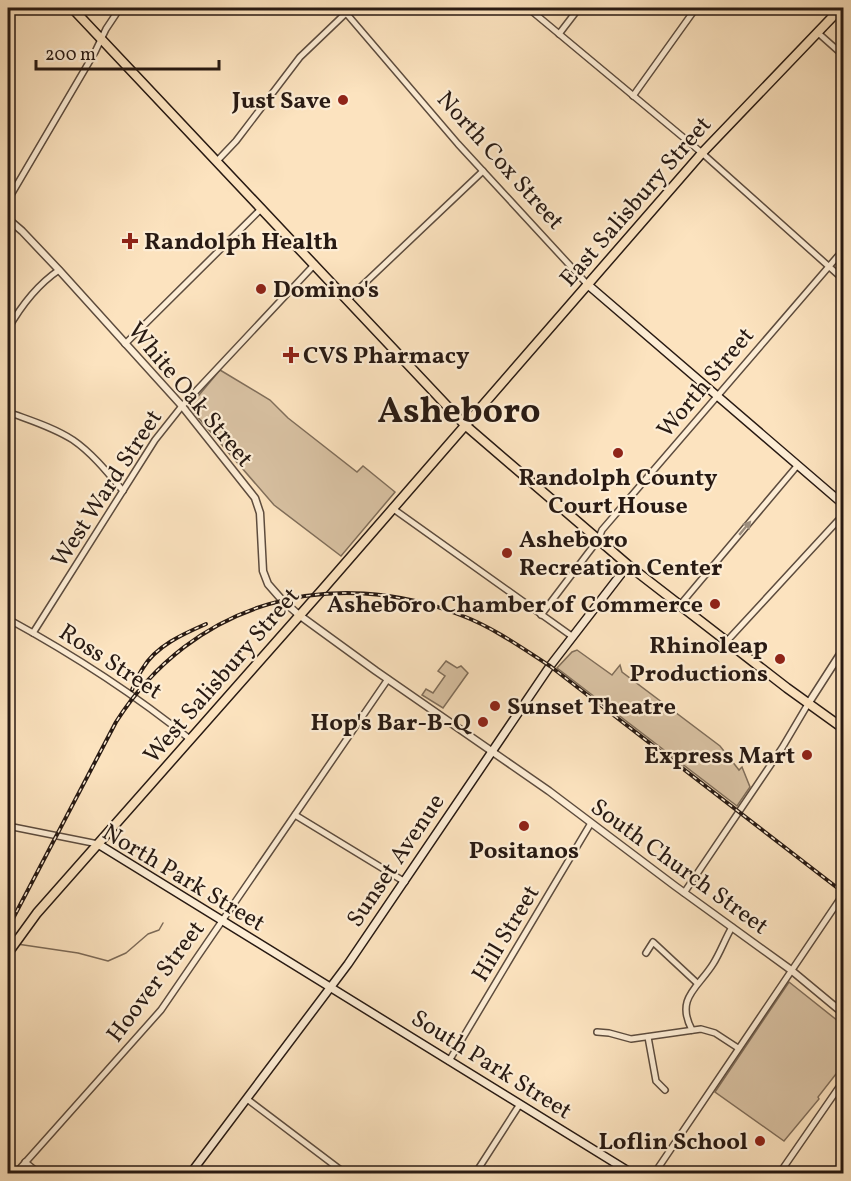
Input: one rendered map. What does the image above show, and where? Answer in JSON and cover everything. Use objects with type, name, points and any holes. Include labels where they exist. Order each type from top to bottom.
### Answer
[{"type":"main road","points":[[72,8],[465,424],[628,565],[843,729]]},
{"type":"main road","name":"East Salisbury Street","points":[[465,424],[702,153],[840,8]]},
{"type":"main road","name":"North Cox Street","points":[[588,285],[843,505]]},
{"type":"main road","name":"West Salisbury Street","points":[[8,952],[23,929],[465,424]]},
{"type":"main road","name":"Sunset Avenue","points":[[190,1173],[331,988],[550,666],[628,565]]},
{"type":"main road","name":"North Park Street","points":[[98,844],[331,988]]},
{"type":"main road","name":"South Park Street","points":[[331,988],[633,1173]]},
{"type":"street","points":[[8,200],[120,8]]},
{"type":"street","name":"North Cox Street","points":[[340,8],[483,171],[588,285]]},
{"type":"street","points":[[217,161],[236,141],[300,57],[353,8]]},
{"type":"street","points":[[528,8],[702,153],[843,280]]},
{"type":"street","points":[[560,34],[579,8]]},
{"type":"street","points":[[633,96],[696,8]]},
{"type":"street","points":[[817,32],[843,56]]},
{"type":"street","points":[[348,298],[483,171]]},
{"type":"street","points":[[125,344],[262,208]]},
{"type":"street","name":"White Oak Street","points":[[8,219],[59,270],[182,406],[255,498],[260,513],[263,571],[268,584],[299,615],[388,679]]},
{"type":"street","name":"Worth Street","points":[[541,615],[598,540],[602,530],[843,249]]},
{"type":"street","name":"West Ward Street","points":[[33,633],[155,440],[182,406],[315,264]]},
{"type":"street","points":[[8,329],[30,296],[59,270]]},
{"type":"street","points":[[8,412],[73,440],[93,457],[123,491]]},
{"type":"street","points":[[680,605],[797,466]]},
{"type":"street","points":[[392,508],[573,637]]},
{"type":"street","points":[[727,641],[843,514]]},
{"type":"street","name":"Ross Street","points":[[8,619],[92,667],[156,711],[190,740]]},
{"type":"street","points":[[684,893],[782,748],[843,648]]},
{"type":"street","name":"South Church Street","points":[[388,679],[591,823],[791,970],[843,1014]]},
{"type":"street","name":"Hoover Street","points":[[15,1173],[161,1010],[388,679]]},
{"type":"street","points":[[295,815],[405,882]]},
{"type":"street","name":"Hill Street","points":[[449,1061],[591,823]]},
{"type":"street","name":"North Park Street","points":[[8,826],[98,844]]},
{"type":"street","points":[[654,1173],[843,893]]},
{"type":"street","points":[[838,902],[843,906]]},
{"type":"street","points":[[692,1030],[686,1014],[689,995],[711,967],[732,927]]},
{"type":"street","points":[[646,953],[653,942],[697,983]]},
{"type":"street","points":[[597,1032],[631,1040],[701,1029],[714,1033],[738,1048]]},
{"type":"street","points":[[648,1037],[656,1082],[665,1090]]},
{"type":"street","points":[[779,1173],[843,1080]]},
{"type":"street","points":[[247,1099],[346,1173]]},
{"type":"street","points":[[475,1173],[520,1104]]},
{"type":"street","points":[[25,1162],[40,1173]]},
{"type":"shaded area","points":[[220,370],[270,400],[288,418],[357,472],[363,466],[395,492],[341,556],[274,505],[189,407]]},
{"type":"shaded area","points":[[577,650],[612,675],[620,665],[622,672],[720,746],[739,770],[742,767],[750,787],[737,806],[557,668],[572,652]]},
{"type":"shaded area","points":[[446,661],[457,668],[461,666],[468,673],[443,708],[422,695],[426,689],[433,693],[445,676],[438,671]]},
{"type":"shaded area","points":[[789,982],[843,1025],[843,1065],[818,1097],[819,1099],[784,1141],[715,1092]]},
{"type":"waterway","points":[[17,944],[78,953],[108,961],[126,953],[148,934],[159,930],[163,923]]},
{"type":"railway","points":[[8,928],[116,722],[148,681],[184,647],[225,622],[269,604],[316,595],[364,594],[413,601],[463,616],[497,632],[550,666],[844,893]]},
{"type":"railway","points":[[132,690],[141,671],[155,653],[179,637],[206,624]]},
{"type":"place","name":"Just Save","points":[[343,100]]},
{"type":"place","name":"Randolph Health","points":[[130,241]]},
{"type":"place","name":"Domino's","points":[[261,289]]},
{"type":"place","name":"CVS Pharmacy","points":[[291,355]]},
{"type":"place","name":"Randolph County Court House","points":[[618,453]]},
{"type":"place","name":"Asheboro Recreation Center","points":[[507,553]]},
{"type":"place","name":"Asheboro Chamber of Commerce","points":[[715,604]]},
{"type":"place","name":"Rhinoleap Productions","points":[[780,659]]},
{"type":"place","name":"Sunset Theatre","points":[[495,706]]},
{"type":"place","name":"Hop's Bar-B-Q","points":[[483,722]]},
{"type":"place","name":"Express Mart","points":[[807,755]]},
{"type":"place","name":"Positanos","points":[[524,826]]},
{"type":"place","name":"Loflin School","points":[[760,1141]]},
{"type":"district","name":"Asheboro","points":[[459,409]]}]
